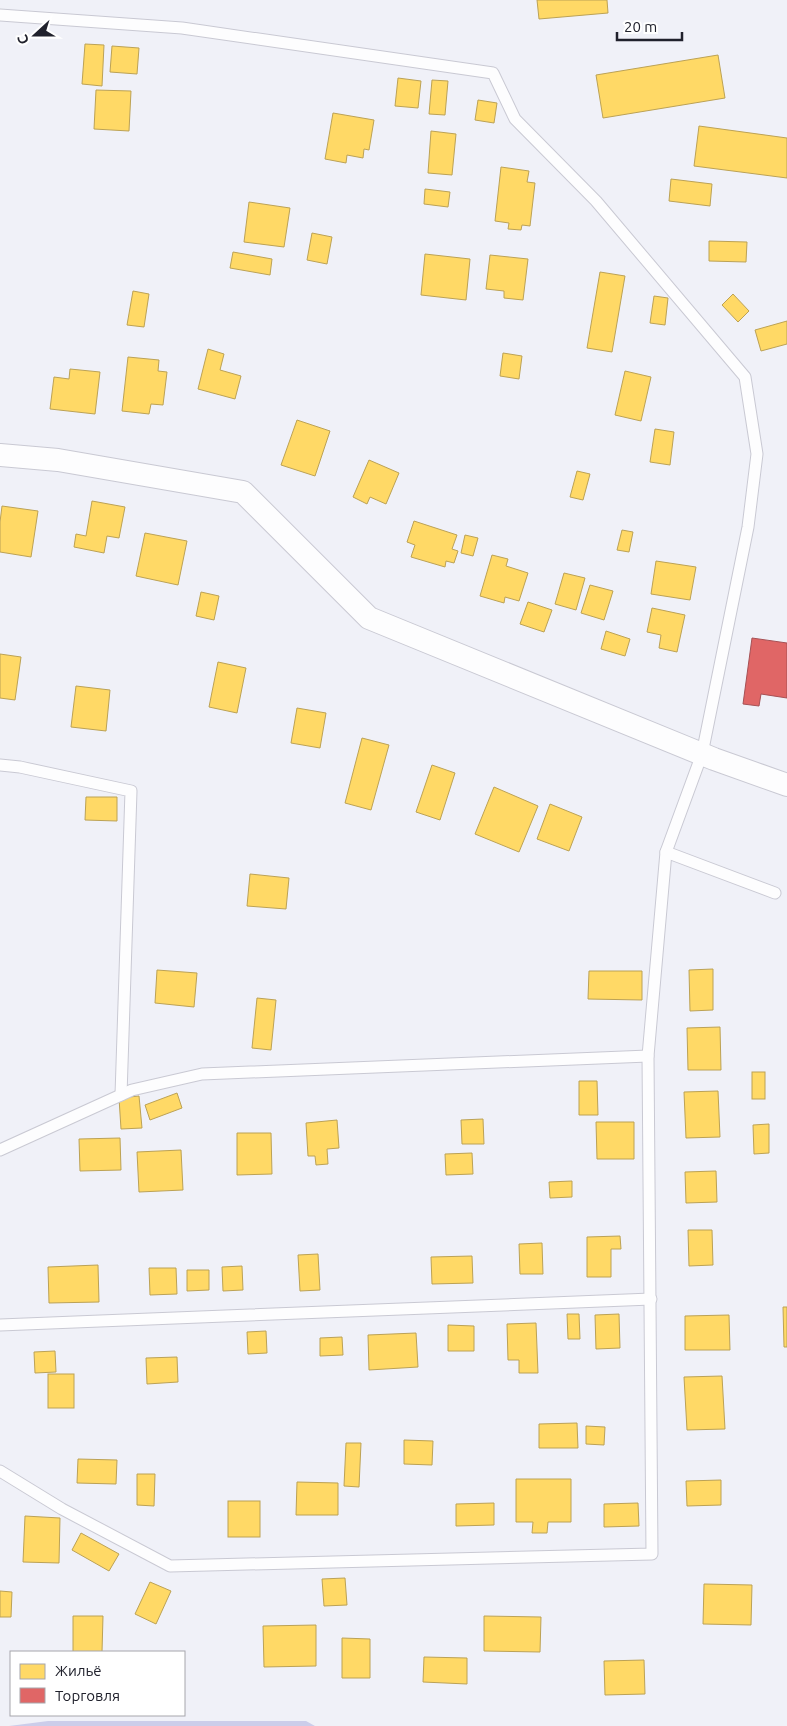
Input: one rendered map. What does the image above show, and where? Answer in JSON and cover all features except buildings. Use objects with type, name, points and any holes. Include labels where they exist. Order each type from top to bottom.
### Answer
[{"type":"street","points":[[0,455],[58,460],[243,492],[369,618],[702,754],[787,785]]},
{"type":"lane","points":[[0,14],[182,28],[493,73],[515,119],[596,201],[745,377],[757,454],[748,527],[702,754],[666,852],[648,1056],[652,1554],[170,1566],[62,1509],[0,1471]]},
{"type":"lane","points":[[0,765],[20,766],[132,791],[121,1095]]},
{"type":"lane","points":[[666,852],[775,893]]},
{"type":"lane","points":[[0,1150],[132,1090],[202,1074],[648,1056]]},
{"type":"lane","points":[[0,1326],[650,1299]]},
{"type":"shaded area","points":[[48,1721],[306,1721],[315,1726],[9,1726]]}]
